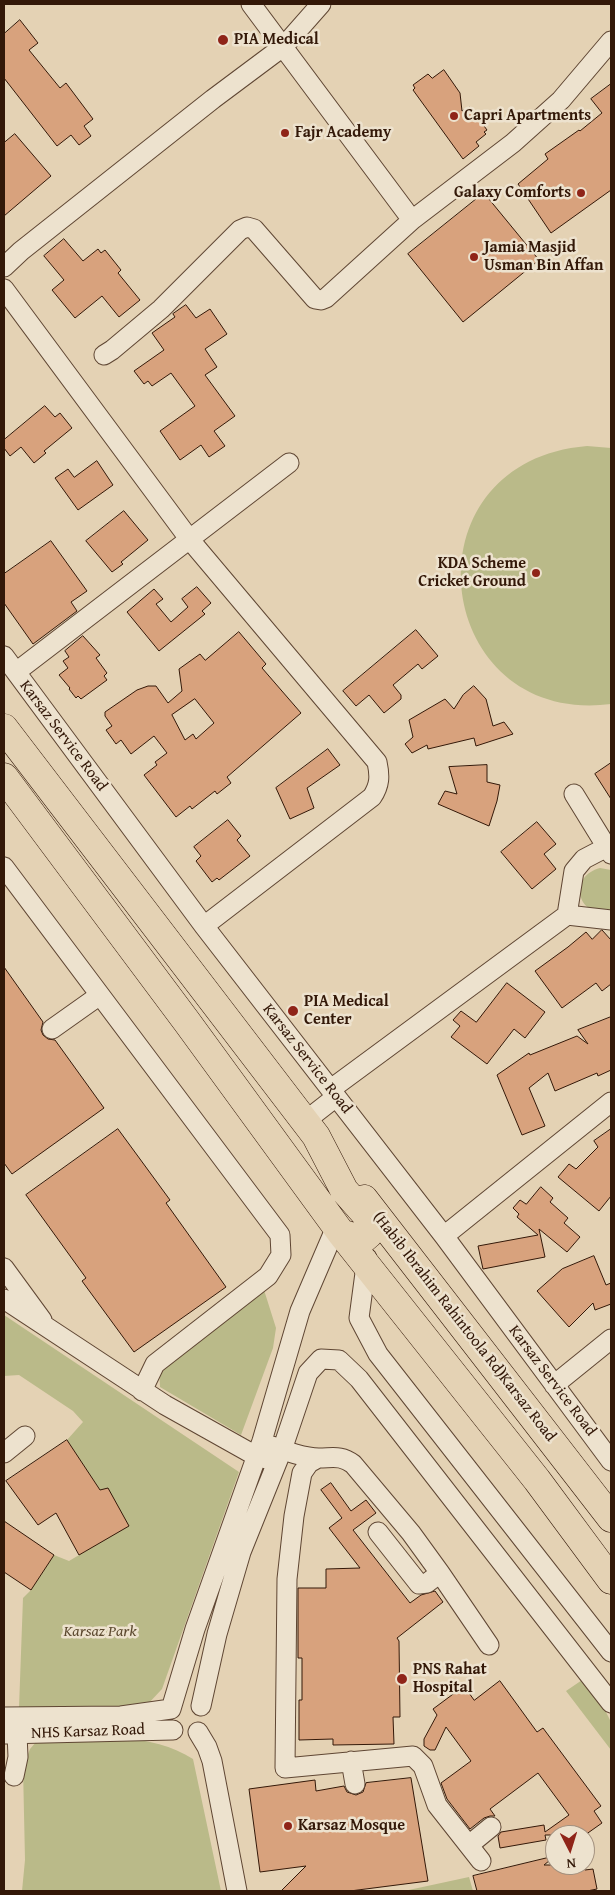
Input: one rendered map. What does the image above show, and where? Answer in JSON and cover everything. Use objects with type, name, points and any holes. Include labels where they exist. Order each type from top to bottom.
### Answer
[{"type":"highway","points":[[5,729],[310,1129],[344,1190],[366,1216],[369,1234],[362,1240],[338,1230]]},
{"type":"highway","points":[[4,777],[187,1022],[338,1230],[532,1473],[611,1580]]},
{"type":"highway","name":"(Habib Ibrahim Rahintoola Rd)Karsaz Road","points":[[310,1129],[611,1518]]},
{"type":"street","points":[[251,4],[412,220]]},
{"type":"street","points":[[4,267],[20,251],[213,99],[284,46],[321,4]]},
{"type":"street","points":[[104,355],[161,309],[240,230],[246,227],[254,228],[315,299],[321,300],[326,298],[412,220],[513,143],[560,100],[611,41]]},
{"type":"street","points":[[4,289],[190,540],[377,762],[380,775],[378,788],[372,797],[204,926]]},
{"type":"street","points":[[16,672],[290,463]]},
{"type":"street","name":"Karsaz Service Road","points":[[4,656],[204,926],[444,1236],[611,1461]]},
{"type":"street","points":[[310,1129],[334,1093],[567,915],[574,871],[584,859],[609,850],[574,794]]},
{"type":"street","points":[[4,867],[280,1234],[282,1255],[268,1276],[155,1364],[142,1391]]},
{"type":"street","points":[[567,915],[611,920]]},
{"type":"street","points":[[52,1029],[100,995]]},
{"type":"street","points":[[444,1236],[611,1102]]},
{"type":"street","points":[[4,1717],[121,1716],[170,1709],[182,1700],[189,1699],[201,1706],[205,1719],[203,1726],[198,1732],[185,1736],[172,1730],[169,1723],[170,1709],[195,1629],[259,1449],[300,1311],[338,1230]]},
{"type":"street","points":[[369,1234],[359,1318],[378,1354],[611,1652]]},
{"type":"street","points":[[4,1268],[50,1332]]},
{"type":"street","points":[[4,1300],[142,1391],[259,1449],[280,1456],[318,1458],[337,1456],[346,1458],[411,1534],[440,1572],[488,1645]]},
{"type":"street","points":[[554,1386],[611,1339]]},
{"type":"street","points":[[201,1706],[217,1634],[241,1552],[280,1456],[308,1373],[321,1359],[339,1360],[359,1379],[611,1703]]},
{"type":"street","points":[[4,1453],[25,1436]]},
{"type":"street","points":[[318,1458],[309,1463],[302,1473],[294,1516],[287,1578],[285,1768],[407,1755],[414,1756],[423,1766],[437,1805],[481,1860]]},
{"type":"street","points":[[378,1532],[419,1584],[427,1583],[440,1572]]},
{"type":"street","points":[[195,1629],[217,1634]]},
{"type":"street","name":"NHS Karsaz Road","points":[[10,1734],[172,1730]]},
{"type":"street","points":[[198,1732],[208,1747],[212,1761],[237,1891]]},
{"type":"street","points":[[10,1734],[18,1757],[14,1776]]},
{"type":"street","points":[[351,1761],[355,1784]]},
{"type":"street","points":[[469,1845],[491,1827]]},
{"type":"green space","name":"KDA Scheme Cricket Ground","points":[[587,446],[611,448],[611,704],[551,700],[505,676],[475,637],[462,590],[465,541],[487,496],[527,463]]},
{"type":"green space","points":[[600,868],[611,870],[611,910],[600,912],[584,904],[580,888],[583,880],[589,873]]},
{"type":"green space","points":[[264,1290],[276,1328],[273,1348],[241,1435],[160,1387],[159,1368]]},
{"type":"green space","name":"Karsaz Park","points":[[4,1315],[239,1472],[162,1689],[147,1705],[130,1712],[19,1708],[23,1598],[31,1590],[54,1555],[69,1561],[128,1526],[100,1490],[67,1440],[83,1422],[73,1411],[19,1375],[4,1376]]},
{"type":"green space","points":[[588,1676],[611,1722],[611,1750],[566,1691]]},
{"type":"green space","points":[[43,1734],[101,1735],[140,1740],[159,1744],[193,1759],[221,1891],[22,1891],[25,1860],[23,1767],[30,1749]]},
{"type":"green space","points":[[469,1877],[473,1891],[404,1891]]},
{"type":"building","points":[[20,20],[38,43],[29,50],[60,88],[66,83],[93,119],[84,126],[91,136],[79,145],[71,135],[57,146],[4,78],[4,34]]},
{"type":"building","name":"Capri Apartments","points":[[444,70],[460,93],[462,111],[470,107],[487,130],[484,132],[486,134],[476,142],[479,146],[463,159],[413,90],[415,88],[413,85],[428,74],[432,78]]},
{"type":"building","points":[[611,84],[611,190],[551,233],[518,184],[548,159],[545,154],[580,131],[602,113],[591,99]]},
{"type":"building","points":[[15,134],[51,176],[4,216],[4,143]]},
{"type":"building","name":"Jamia Masjid Usman Bin Affan","points":[[484,193],[539,260],[463,322],[408,254]]},
{"type":"building","points":[[64,239],[83,261],[98,249],[101,253],[105,250],[121,270],[118,273],[140,300],[119,317],[102,296],[75,318],[52,290],[64,280],[44,256]]},
{"type":"building","points":[[186,305],[196,318],[210,309],[227,334],[205,349],[217,367],[205,375],[235,416],[214,431],[225,446],[209,457],[201,445],[180,460],[160,431],[195,406],[171,373],[152,386],[148,381],[144,384],[134,371],[164,350],[152,333],[175,317],[173,314]]},
{"type":"building","points":[[45,406],[55,417],[60,413],[72,428],[44,451],[46,453],[34,463],[21,447],[10,456],[4,448],[4,440]]},
{"type":"building","points":[[97,461],[113,485],[78,510],[55,478],[68,469],[74,477]]},
{"type":"building","points":[[124,511],[148,540],[112,572],[86,541]]},
{"type":"building","points":[[51,541],[87,591],[71,602],[77,611],[33,644],[4,603],[4,574]]},
{"type":"building","points":[[197,587],[211,603],[202,611],[205,614],[159,651],[127,612],[154,589],[163,599],[156,604],[171,622],[188,607],[182,599]]},
{"type":"building","points":[[416,630],[438,656],[422,669],[418,664],[393,685],[401,695],[401,699],[384,713],[369,695],[356,706],[343,691]]},
{"type":"building","points":[[239,632],[266,664],[262,668],[301,713],[227,777],[231,783],[217,794],[215,791],[192,809],[190,806],[176,817],[144,775],[157,765],[155,762],[167,753],[154,736],[131,754],[121,740],[116,744],[106,730],[112,726],[105,716],[105,712],[137,690],[148,686],[156,686],[168,703],[182,691],[179,669],[200,654],[205,660]],"holes":[[[195,699],[214,723],[196,739],[193,734],[185,740],[172,715]]]},
{"type":"building","points":[[83,636],[100,655],[96,658],[107,673],[104,676],[107,680],[81,699],[78,696],[76,698],[59,675],[68,668],[63,661],[69,657],[65,651]]},
{"type":"building","points":[[474,686],[486,699],[493,726],[504,722],[513,734],[476,746],[474,738],[428,749],[427,745],[412,753],[405,744],[413,737],[409,720],[445,699],[454,709],[463,695]]},
{"type":"building","points":[[328,749],[340,765],[307,788],[314,808],[290,819],[276,788]]},
{"type":"building","points":[[611,763],[611,799],[595,774]]},
{"type":"building","points":[[487,765],[487,782],[500,785],[489,826],[438,804],[445,791],[457,794],[449,767]]},
{"type":"building","points":[[228,820],[241,836],[237,840],[250,856],[219,880],[217,878],[212,882],[196,861],[201,856],[194,847]]},
{"type":"building","points":[[537,822],[556,844],[544,854],[556,869],[532,889],[501,852]]},
{"type":"building","points":[[602,930],[611,940],[611,984],[602,991],[596,983],[562,1008],[535,971],[586,932],[592,939]]},
{"type":"building","points":[[4,967],[43,1022],[41,1030],[43,1035],[48,1039],[55,1040],[104,1108],[12,1174],[4,1163]]},
{"type":"building","points":[[507,983],[545,1012],[525,1038],[514,1029],[487,1064],[451,1037],[460,1026],[453,1020],[461,1011],[476,1022]]},
{"type":"building","points":[[611,1017],[611,1070],[598,1076],[597,1073],[555,1091],[548,1073],[529,1088],[545,1126],[522,1135],[497,1075],[529,1053],[530,1055],[577,1036],[588,1044],[578,1030]]},
{"type":"building","points":[[118,1129],[170,1200],[166,1203],[226,1287],[134,1352],[82,1281],[86,1278],[26,1195]]},
{"type":"building","points":[[611,1129],[611,1196],[599,1211],[558,1177],[569,1164],[576,1169],[598,1147],[594,1141]]},
{"type":"building","points":[[541,1187],[553,1198],[550,1202],[568,1218],[564,1223],[580,1237],[567,1252],[539,1229],[545,1257],[483,1269],[478,1246],[538,1235],[517,1217],[519,1214],[513,1208],[520,1200],[526,1204]]},
{"type":"building","points":[[594,1256],[606,1285],[611,1283],[611,1304],[595,1310],[593,1303],[569,1327],[537,1291],[562,1269]]},
{"type":"building","points":[[67,1440],[100,1490],[108,1488],[129,1526],[79,1555],[56,1513],[38,1525],[6,1481]]},
{"type":"building","points":[[331,1483],[351,1511],[366,1500],[376,1513],[353,1530],[410,1603],[421,1595],[435,1591],[443,1602],[397,1638],[399,1641],[400,1717],[393,1717],[394,1744],[333,1745],[333,1739],[299,1740],[299,1700],[302,1700],[302,1658],[298,1658],[298,1588],[326,1588],[326,1569],[360,1568],[329,1528],[342,1518],[321,1490]]},
{"type":"building","points":[[4,1521],[54,1555],[31,1590],[4,1572]]},
{"type":"building","points":[[500,1681],[537,1732],[543,1728],[601,1806],[594,1811],[602,1823],[595,1828],[595,1825],[555,1825],[569,1815],[538,1773],[490,1809],[495,1816],[484,1818],[470,1829],[447,1799],[441,1783],[471,1761],[446,1727],[435,1750],[430,1750],[424,1746],[424,1739],[437,1715],[433,1709],[464,1686],[474,1700]]},
{"type":"building","points":[[411,1778],[428,1881],[350,1891],[281,1891],[306,1866],[260,1872],[249,1789],[315,1780],[316,1791],[344,1786],[347,1792],[356,1795],[363,1792],[366,1783]]},
{"type":"building","points":[[544,1825],[545,1840],[500,1848],[498,1836],[501,1832]]},
{"type":"building","points":[[545,1858],[545,1875],[594,1875],[597,1889],[587,1891],[477,1891],[473,1876]]},
{"type":"place","name":"PIA Medical","points":[[223,40]]},
{"type":"place","name":"Capri Apartments","points":[[454,116]]},
{"type":"place","name":"Fajr Academy","points":[[285,133]]},
{"type":"place","name":"Galaxy Comforts","points":[[581,193]]},
{"type":"place","name":"Jamia Masjid Usman Bin Affan","points":[[474,257]]},
{"type":"place","name":"KDA Scheme Cricket Ground","points":[[536,573]]},
{"type":"place","name":"PIA Medical Center","points":[[293,1011]]},
{"type":"place","name":"PNS Rahat Hospital","points":[[402,1679]]},
{"type":"place","name":"Karsaz Mosque","points":[[288,1826]]}]
